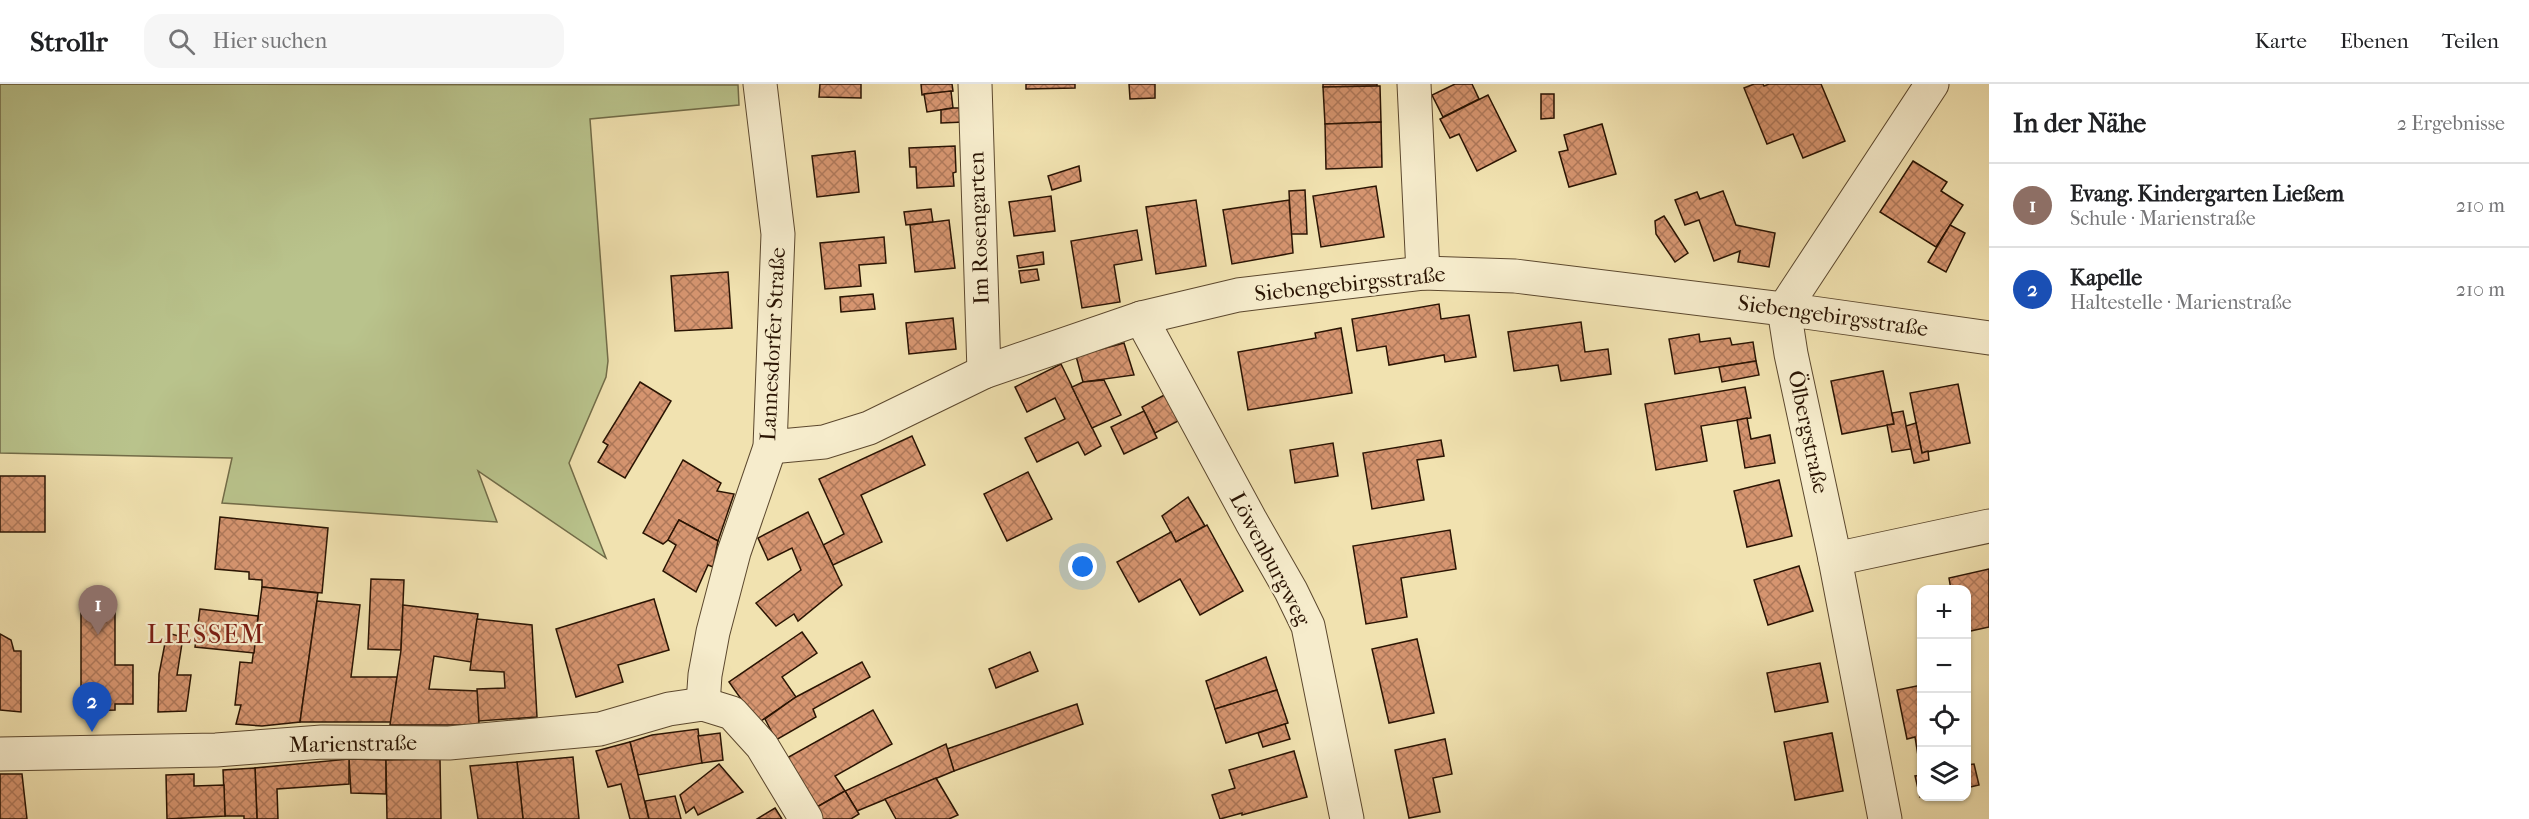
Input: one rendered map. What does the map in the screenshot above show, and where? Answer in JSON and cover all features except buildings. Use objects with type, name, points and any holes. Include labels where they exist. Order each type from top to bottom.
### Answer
[{"type":"street","name":"Lannesdorfer Straße","points":[[703,704],[705,675],[713,632],[734,552],[770,447],[778,234],[760,84]]},
{"type":"street","name":"Im Rosengarten","points":[[975,84],[984,372]]},
{"type":"street","points":[[1414,84],[1422,273]]},
{"type":"street","points":[[1784,309],[1932,84]]},
{"type":"street","name":"Siebengebirgsstraße","points":[[770,447],[824,442],[869,428],[984,372],[1141,318],[1238,295],[1422,273],[1515,276],[1784,309],[1989,338]]},
{"type":"street","name":"Ölbergstraße","points":[[1784,309],[1791,354],[1835,559],[1885,819]]},
{"type":"street","name":"Löwenburgweg","points":[[1141,318],[1308,626],[1347,819]]},
{"type":"street","points":[[1835,559],[1989,525]]},
{"type":"street","points":[[703,704],[732,713],[762,746],[806,819]]},
{"type":"street","name":"Marienstraße","points":[[0,754],[216,750],[322,742],[472,742],[600,729],[669,709],[703,704]]},
{"type":"green space","points":[[0,84],[738,85],[739,105],[590,119],[608,361],[606,377],[569,463],[606,558],[478,471],[497,522],[222,503],[232,458],[0,453]]},
{"type":"place","name":"Evang. Kindergarten Ließem","points":[[98,635]]},
{"type":"place","name":"Kapelle","points":[[92,732]]},
{"type":"district","name":"LIESSEM","points":[[206,634]]}]
